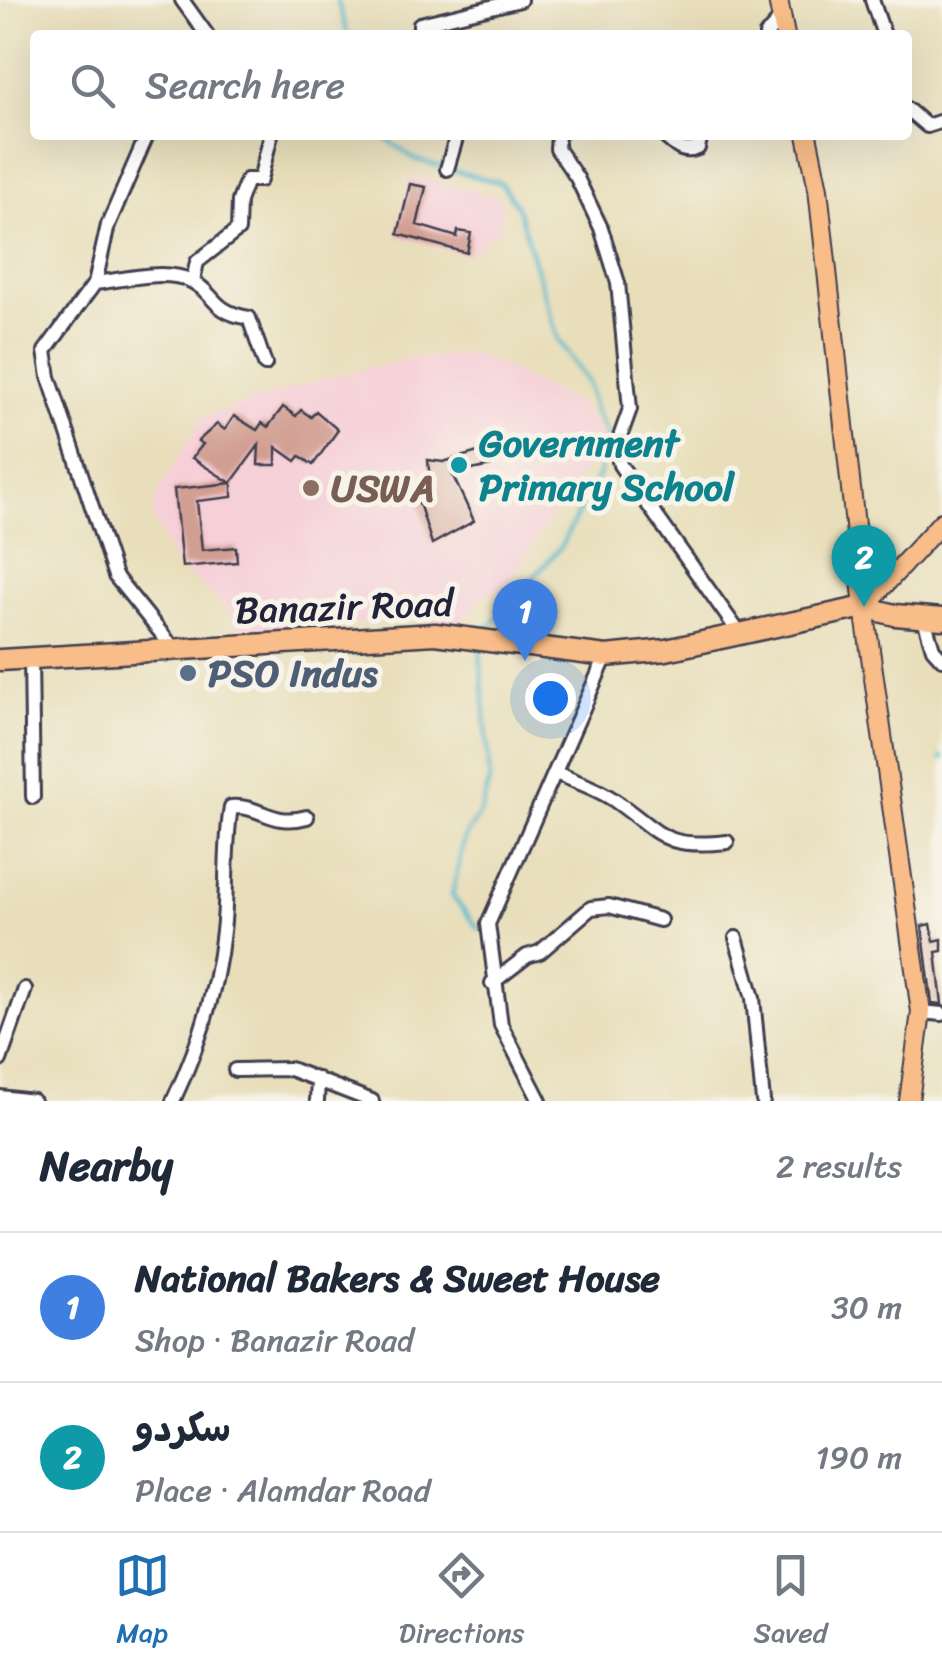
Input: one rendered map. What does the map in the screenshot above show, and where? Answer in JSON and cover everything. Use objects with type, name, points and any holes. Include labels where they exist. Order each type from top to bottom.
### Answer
[{"type":"highway","name":"Banazir Road","points":[[0,660],[435,634],[606,656],[666,650],[864,607]]},
{"type":"highway","points":[[864,607],[933,619]]},
{"type":"main road","points":[[807,140],[818,189],[864,607],[921,1012],[909,1101]]},
{"type":"main road","points":[[864,607],[942,522]]},
{"type":"street","points":[[182,0],[204,30]]},
{"type":"street","points":[[420,30],[420,24],[520,0]]},
{"type":"street","points":[[872,0],[882,30]]},
{"type":"street","points":[[912,114],[927,126],[942,121]]},
{"type":"street","points":[[145,140],[108,226],[95,283],[52,335],[45,351],[49,377],[115,576],[174,649]]},
{"type":"street","points":[[193,281],[197,262],[238,230],[239,201],[247,180],[260,180],[271,140]]},
{"type":"street","points":[[447,169],[456,140]]},
{"type":"street","points":[[558,140],[557,148],[601,228],[618,283],[630,408],[616,448],[620,465],[740,634]]},
{"type":"street","points":[[669,140],[690,151],[698,148],[700,140]]},
{"type":"street","points":[[95,283],[171,276],[193,281],[222,310],[249,318],[266,364]]},
{"type":"street","points":[[933,619],[933,648],[942,658]]},
{"type":"street","points":[[540,1101],[504,1035],[492,983],[488,924],[606,656]]},
{"type":"street","points":[[31,658],[34,797]]},
{"type":"street","points":[[556,773],[610,798],[669,842],[688,846],[726,842]]},
{"type":"street","points":[[174,1100],[190,1064],[214,980],[223,934],[232,807],[242,806],[277,822],[307,817]]},
{"type":"street","points":[[492,983],[547,947],[591,908],[609,906],[660,920]]},
{"type":"street","points":[[736,938],[754,998],[763,1101]]},
{"type":"street","points":[[0,1060],[25,989]]},
{"type":"street","points":[[921,1012],[942,1014]]},
{"type":"street","points":[[235,1070],[278,1067],[372,1101]]},
{"type":"street","points":[[317,1101],[318,1079]]},
{"type":"street","points":[[0,1097],[33,1101]]},
{"type":"shaded area","points":[[410,175],[496,196],[503,205],[499,232],[484,237],[483,243],[467,255],[396,236]]},
{"type":"shaded area","points":[[476,354],[579,404],[608,443],[572,485],[508,582],[479,601],[459,625],[400,618],[243,640],[229,611],[174,562],[152,516],[159,490],[203,417],[322,379],[411,358]]},
{"type":"building","points":[[410,184],[426,187],[417,225],[457,237],[458,231],[471,233],[467,253],[398,234]]},
{"type":"building","points":[[283,407],[296,416],[301,410],[311,417],[316,411],[338,430],[313,465],[300,456],[296,461],[276,447],[276,465],[258,465],[259,445],[231,483],[192,458],[203,444],[198,441],[217,424],[225,430],[234,416],[257,430],[262,423],[268,427]]},
{"type":"building","points":[[485,450],[491,466],[452,474],[474,521],[432,544],[414,487],[430,482],[428,460],[443,462]]},
{"type":"building","points":[[232,483],[232,497],[197,501],[202,550],[236,547],[237,562],[182,567],[174,489]]},
{"type":"building","points":[[931,924],[934,941],[942,939],[942,951],[936,952],[942,1004],[932,1003],[922,926]]},
{"type":"waterway","points":[[337,0],[346,30]]},
{"type":"waterway","points":[[388,140],[414,159],[442,167]]},
{"type":"waterway","points":[[452,170],[501,183],[517,206],[558,339],[588,383],[594,410],[607,435],[599,474],[560,548],[488,628]]},
{"type":"waterway","points":[[479,929],[452,896],[464,838],[481,812],[490,778],[480,649]]},
{"type":"waterway","points":[[505,982],[511,1031]]},
{"type":"waterway","points":[[524,1057],[549,1101]]},
{"type":"place","name":"Government Primary School","points":[[459,465]]},
{"type":"place","name":"USWA","points":[[311,488]]},
{"type":"place","name":"سکردو","points":[[864,607]]},
{"type":"place","name":"National Bakers & Sweet House","points":[[525,661]]},
{"type":"place","name":"PSO Indus","points":[[188,673]]}]
